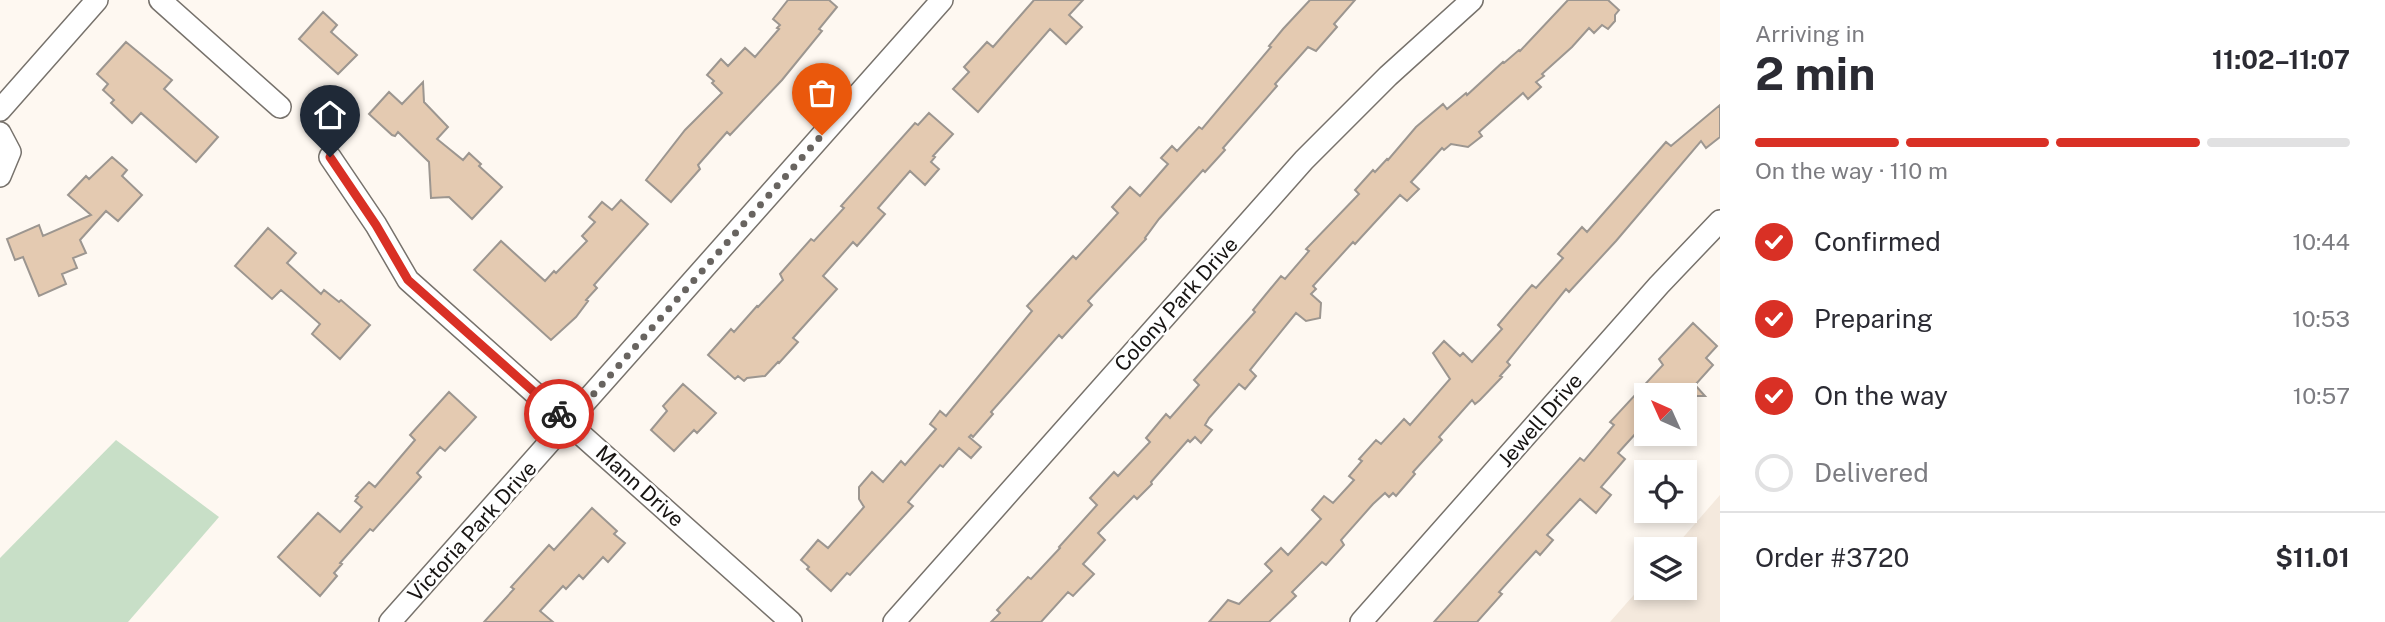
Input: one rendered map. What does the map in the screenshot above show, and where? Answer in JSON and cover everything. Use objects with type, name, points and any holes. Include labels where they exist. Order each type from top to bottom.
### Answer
[{"type":"street","points":[[0,110],[97,0]]},
{"type":"street","points":[[160,0],[279,107]]},
{"type":"street","name":"Victoria Park Drive","points":[[390,622],[943,0]]},
{"type":"street","name":"Colony Park Drive","points":[[894,622],[1304,160],[1388,76],[1472,0]]},
{"type":"street","points":[[0,133],[10,152],[0,176]]},
{"type":"street","name":"Mann Drive","points":[[330,157],[376,225],[408,280],[791,622]]},
{"type":"street","name":"Jewell Drive","points":[[1362,622],[1659,285],[1720,220]]},
{"type":"shaded area","points":[[1720,495],[1720,622],[1610,622],[1634,595],[1634,600],[1697,600],[1697,537],[1683,537]]},
{"type":"green space","points":[[116,440],[219,517],[128,622],[0,622],[0,558]]},
{"type":"building","points":[[788,0],[829,0],[837,7],[819,29],[822,31],[782,80],[730,135],[727,132],[671,202],[646,180],[685,130],[722,93],[707,75],[721,59],[728,66],[745,48],[755,57],[779,29],[777,28],[780,25],[773,19]]},
{"type":"building","points":[[1034,0],[1083,0],[1069,15],[1082,27],[1066,44],[1050,29],[978,112],[953,89],[969,72],[964,67],[987,42],[993,47]]},
{"type":"building","points":[[1310,0],[1355,0],[1334,24],[1337,27],[1316,51],[1308,47],[1275,84],[1277,86],[1223,148],[1225,150],[1205,172],[1203,170],[1159,219],[1146,239],[1088,301],[1092,305],[1062,338],[1059,335],[991,412],[993,414],[973,437],[969,437],[981,447],[971,458],[959,448],[943,467],[940,465],[908,502],[913,506],[850,575],[847,573],[831,591],[801,560],[818,540],[828,548],[864,507],[859,499],[859,487],[872,472],[883,482],[901,461],[905,465],[936,429],[930,424],[940,411],[946,416],[1032,311],[1027,306],[1073,256],[1076,259],[1118,213],[1112,207],[1130,187],[1140,196],[1168,164],[1161,158],[1172,146],[1177,151],[1199,127],[1202,129]]},
{"type":"building","points":[[1568,0],[1608,0],[1619,10],[1608,29],[1602,25],[1594,33],[1589,28],[1542,74],[1544,76],[1536,82],[1541,87],[1528,99],[1523,93],[1479,132],[1482,136],[1468,147],[1451,144],[1444,150],[1442,148],[1411,182],[1419,189],[1407,201],[1400,195],[1355,244],[1353,242],[1313,286],[1316,289],[1311,294],[1321,303],[1320,318],[1306,321],[1296,313],[1250,370],[1256,376],[1245,389],[1239,384],[1209,418],[1205,425],[1212,430],[1201,443],[1195,437],[1190,442],[1188,440],[1152,484],[1137,499],[1134,496],[1098,533],[1105,540],[1083,564],[1094,574],[1073,596],[1068,592],[1041,622],[991,622],[1000,613],[997,610],[1028,577],[1031,579],[1097,505],[1090,498],[1114,472],[1118,476],[1150,442],[1146,438],[1166,414],[1170,418],[1199,385],[1194,380],[1255,312],[1253,310],[1281,276],[1285,279],[1309,251],[1306,249],[1359,194],[1355,190],[1373,170],[1375,172],[1388,160],[1416,127],[1443,104],[1447,109],[1520,51]]},
{"type":"building","points":[[323,12],[337,25],[331,32],[357,55],[338,74],[299,39]]},
{"type":"building","points":[[126,42],[172,80],[164,89],[218,137],[196,162],[141,113],[132,123],[111,103],[114,100],[103,90],[108,84],[97,74]]},
{"type":"building","points":[[423,82],[424,102],[448,127],[437,139],[463,160],[469,153],[502,187],[472,219],[449,197],[431,198],[429,162],[398,132],[395,136],[392,135],[369,114],[389,92],[402,104]]},
{"type":"building","points":[[1720,105],[1720,137],[1706,148],[1701,141],[1616,241],[1569,292],[1566,289],[1507,362],[1510,365],[1500,376],[1502,377],[1475,404],[1472,400],[1439,437],[1442,440],[1396,496],[1393,493],[1389,497],[1385,493],[1373,504],[1341,540],[1344,545],[1326,565],[1322,562],[1292,592],[1296,596],[1269,622],[1209,622],[1228,600],[1239,604],[1272,571],[1265,564],[1281,548],[1288,555],[1300,542],[1321,519],[1312,510],[1324,496],[1333,503],[1354,480],[1349,476],[1362,461],[1359,459],[1376,440],[1381,444],[1404,419],[1410,425],[1450,379],[1433,353],[1444,341],[1460,356],[1463,353],[1472,362],[1502,329],[1498,325],[1532,285],[1536,288],[1563,258],[1558,254],[1582,227],[1587,232],[1666,142],[1671,146]]},
{"type":"building","points":[[929,113],[953,134],[933,156],[935,157],[931,162],[939,169],[925,185],[910,171],[878,208],[885,214],[857,246],[853,242],[823,276],[837,289],[793,338],[798,342],[779,363],[765,376],[747,378],[744,381],[738,376],[735,379],[708,355],[731,329],[734,332],[783,280],[780,274],[811,239],[814,241],[844,208],[841,206],[915,123],[918,125]]},
{"type":"building","points":[[112,157],[127,170],[122,176],[142,195],[118,221],[106,211],[80,240],[86,253],[73,258],[77,268],[62,274],[66,284],[39,296],[23,257],[15,260],[7,239],[39,225],[43,236],[91,215],[68,195],[86,176],[89,179]]},
{"type":"building","points":[[621,200],[648,224],[594,285],[597,288],[576,317],[551,340],[474,270],[501,241],[545,281],[587,241],[582,236],[595,222],[589,217],[602,202],[612,210]]},
{"type":"building","points":[[268,228],[296,253],[287,263],[321,294],[324,290],[339,302],[341,300],[370,325],[340,359],[312,334],[320,324],[281,290],[272,299],[235,266]]},
{"type":"building","points":[[1693,323],[1717,346],[1706,358],[1713,365],[1697,383],[1646,383],[1663,365],[1659,359]]},
{"type":"building","points":[[683,384],[716,413],[697,433],[694,430],[674,451],[651,430],[667,411],[663,406]]},
{"type":"building","points":[[449,392],[476,417],[445,451],[440,447],[417,473],[421,477],[340,563],[342,564],[334,573],[337,576],[320,596],[278,557],[318,513],[340,532],[362,507],[355,501],[358,497],[356,496],[369,482],[375,487],[415,440],[410,435]]},
{"type":"building","points":[[1634,396],[1634,435],[1618,453],[1625,459],[1601,487],[1611,495],[1596,513],[1580,499],[1547,535],[1553,540],[1540,555],[1536,551],[1499,592],[1502,594],[1477,622],[1434,622],[1580,458],[1584,461],[1614,425],[1610,422]]},
{"type":"building","points":[[592,508],[617,531],[614,534],[625,543],[608,562],[603,557],[583,579],[579,575],[566,589],[563,586],[540,611],[553,622],[484,622],[549,545],[554,550]]},
{"type":"way so far","points":[[559,414],[569,422],[822,135]]},
{"type":"route","points":[[330,157],[376,225],[408,280],[559,414]]}]
